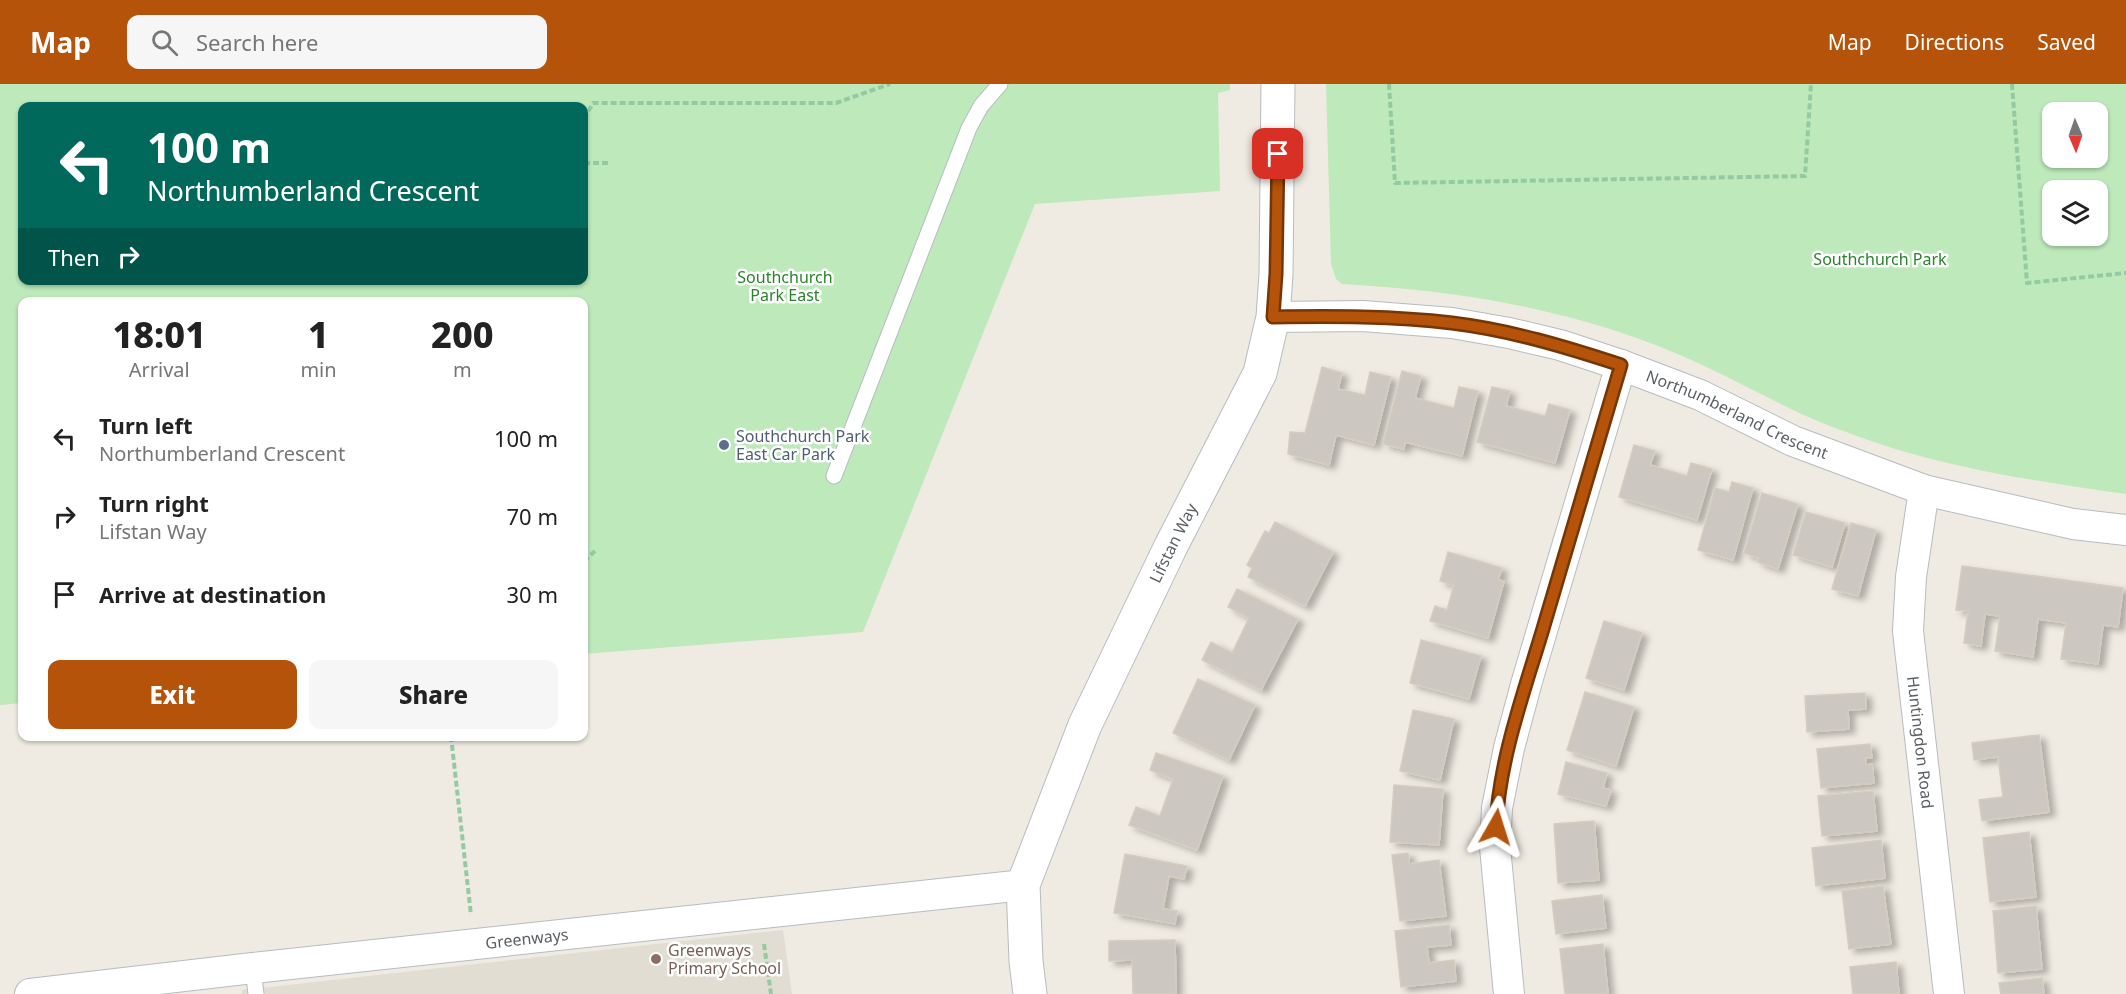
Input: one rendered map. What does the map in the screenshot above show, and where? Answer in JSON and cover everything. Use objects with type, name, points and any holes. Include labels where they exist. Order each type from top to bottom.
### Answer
[{"type":"street","name":"Lifstan Way","points":[[1030,994],[1026,961],[1023,885],[1085,725],[1171,546],[1260,373],[1273,317],[1276,274],[1278,84]]},
{"type":"street","name":"Northumberland Crescent","points":[[1273,317],[1363,316],[1452,323],[1560,345],[1700,395],[1792,441],[1924,490],[2073,524],[2126,530]]},
{"type":"street","points":[[1509,994],[1496,857],[1497,807],[1509,748],[1527,681],[1621,365]]},
{"type":"street","name":"Huntingdon Road","points":[[1924,490],[1911,577],[1908,631],[1949,994]]},
{"type":"street","name":"Greenways","points":[[30,994],[255,981],[474,943],[1023,885]]},
{"type":"lane","points":[[834,476],[969,128],[981,106],[1000,84]]},
{"type":"path","points":[[588,112],[593,103],[836,103],[891,84]]},
{"type":"path","points":[[1389,84],[1395,183],[1805,176],[1810,84]]},
{"type":"path","points":[[2012,84],[2027,283],[2126,273]]},
{"type":"path","points":[[588,163],[609,163]]},
{"type":"path","points":[[588,557],[595,551]]},
{"type":"path","points":[[452,741],[474,943]]},
{"type":"path","points":[[760,912],[771,994]]},
{"type":"shaded area","name":"Greenways Primary School","points":[[783,930],[792,994],[242,994],[242,990]]},
{"type":"green space","name":"Southchurch Park East","points":[[0,84],[1230,84],[1230,90],[1218,93],[1220,191],[1035,204],[863,632],[588,654],[588,297],[18,297],[18,703],[0,705]]},
{"type":"green space","name":"Southchurch Park","points":[[1326,84],[2126,84],[2126,494],[1969,468],[1877,443],[1813,419],[1653,344],[1578,319],[1500,302],[1421,291],[1342,284],[1336,279],[1331,264]]},
{"type":"building","points":[[1322,367],[1342,373],[1338,389],[1365,395],[1370,372],[1391,377],[1374,445],[1336,435],[1329,465],[1288,454],[1290,432],[1305,433]]},
{"type":"building","points":[[1402,371],[1421,376],[1415,398],[1454,408],[1459,387],[1478,391],[1462,456],[1405,442],[1404,449],[1383,444]]},
{"type":"building","points":[[1492,387],[1510,391],[1506,406],[1545,416],[1549,404],[1570,410],[1555,463],[1477,442]]},
{"type":"building","points":[[1634,445],[1655,451],[1650,465],[1687,476],[1691,463],[1712,469],[1697,520],[1619,497]]},
{"type":"building","points":[[1732,482],[1753,488],[1733,560],[1698,550],[1715,488],[1729,492]]},
{"type":"building","points":[[1762,493],[1798,504],[1778,569],[1758,562],[1759,558],[1744,553]]},
{"type":"building","points":[[1806,512],[1845,523],[1832,567],[1793,555]]},
{"type":"building","points":[[1275,522],[1333,552],[1305,606],[1248,577],[1252,568],[1247,565],[1265,531],[1269,533]]},
{"type":"building","points":[[1851,523],[1876,530],[1858,596],[1832,589]]},
{"type":"building","points":[[1448,552],[1502,568],[1498,580],[1504,581],[1488,638],[1430,621],[1435,606],[1447,610],[1454,585],[1440,581]]},
{"type":"building","points":[[1962,566],[2123,588],[2118,627],[2103,625],[2098,664],[2061,659],[2066,623],[2038,619],[2033,657],[1995,651],[2000,616],[1985,614],[1981,646],[1964,643],[1968,611],[1956,610]]},
{"type":"building","points":[[1237,589],[1298,619],[1261,690],[1202,660],[1211,642],[1232,653],[1249,618],[1228,607]]},
{"type":"building","points":[[1604,621],[1642,633],[1624,690],[1586,678]]},
{"type":"building","points":[[1421,640],[1481,656],[1469,699],[1410,683]]},
{"type":"building","points":[[1198,679],[1255,705],[1229,760],[1173,733]]},
{"type":"building","points":[[1585,692],[1634,707],[1616,766],[1567,750]]},
{"type":"building","points":[[1865,693],[1866,709],[1848,710],[1849,729],[1807,732],[1805,696]]},
{"type":"building","points":[[1413,710],[1454,719],[1440,780],[1400,771]]},
{"type":"building","points":[[2039,735],[2049,812],[1982,821],[1979,800],[2003,797],[1998,757],[1974,760],[1972,743]]},
{"type":"building","points":[[1870,744],[1872,758],[1866,758],[1866,765],[1872,764],[1874,783],[1821,788],[1817,749]]},
{"type":"building","points":[[1156,753],[1223,776],[1197,850],[1129,825],[1136,807],[1160,816],[1173,779],[1150,770]]},
{"type":"building","points":[[1566,762],[1607,773],[1603,788],[1611,790],[1606,806],[1558,794]]},
{"type":"building","points":[[1394,785],[1443,789],[1439,845],[1390,842]]},
{"type":"building","points":[[1873,791],[1877,831],[1822,836],[1818,796]]},
{"type":"building","points":[[1594,821],[1599,880],[1558,883],[1554,824]]},
{"type":"building","points":[[2029,832],[2036,897],[1990,902],[1983,838]]},
{"type":"building","points":[[1881,840],[1885,878],[1816,886],[1812,848]]},
{"type":"building","points":[[1408,853],[1409,864],[1439,860],[1446,916],[1400,921],[1392,855]]},
{"type":"building","points":[[1125,854],[1187,866],[1184,879],[1169,876],[1163,909],[1177,911],[1175,924],[1114,913]]},
{"type":"building","points":[[1883,886],[1891,944],[1849,949],[1842,891]]},
{"type":"building","points":[[1602,895],[1606,928],[1556,934],[1552,901]]},
{"type":"building","points":[[2036,906],[2042,969],[1998,973],[1993,911]]},
{"type":"building","points":[[1449,925],[1451,945],[1427,947],[1429,963],[1454,960],[1456,981],[1401,987],[1395,931]]},
{"type":"building","points":[[1175,940],[1176,994],[1133,994],[1132,960],[1109,961],[1109,941]]},
{"type":"building","points":[[1603,944],[1608,994],[1565,994],[1560,949]]},
{"type":"building","points":[[1896,962],[1899,994],[1853,994],[1850,967]]},
{"type":"building","points":[[2042,978],[2044,994],[2001,994],[1999,983]]},
{"type":"place","name":"Southchurch Park East Car Park","points":[[724,445]]},
{"type":"place","name":"Greenways Primary School","points":[[656,959]]},
{"type":"route","points":[[1278,154],[1273,317],[1363,316],[1452,323],[1560,345],[1621,365],[1527,681],[1509,748],[1497,807],[1496,827]]}]
